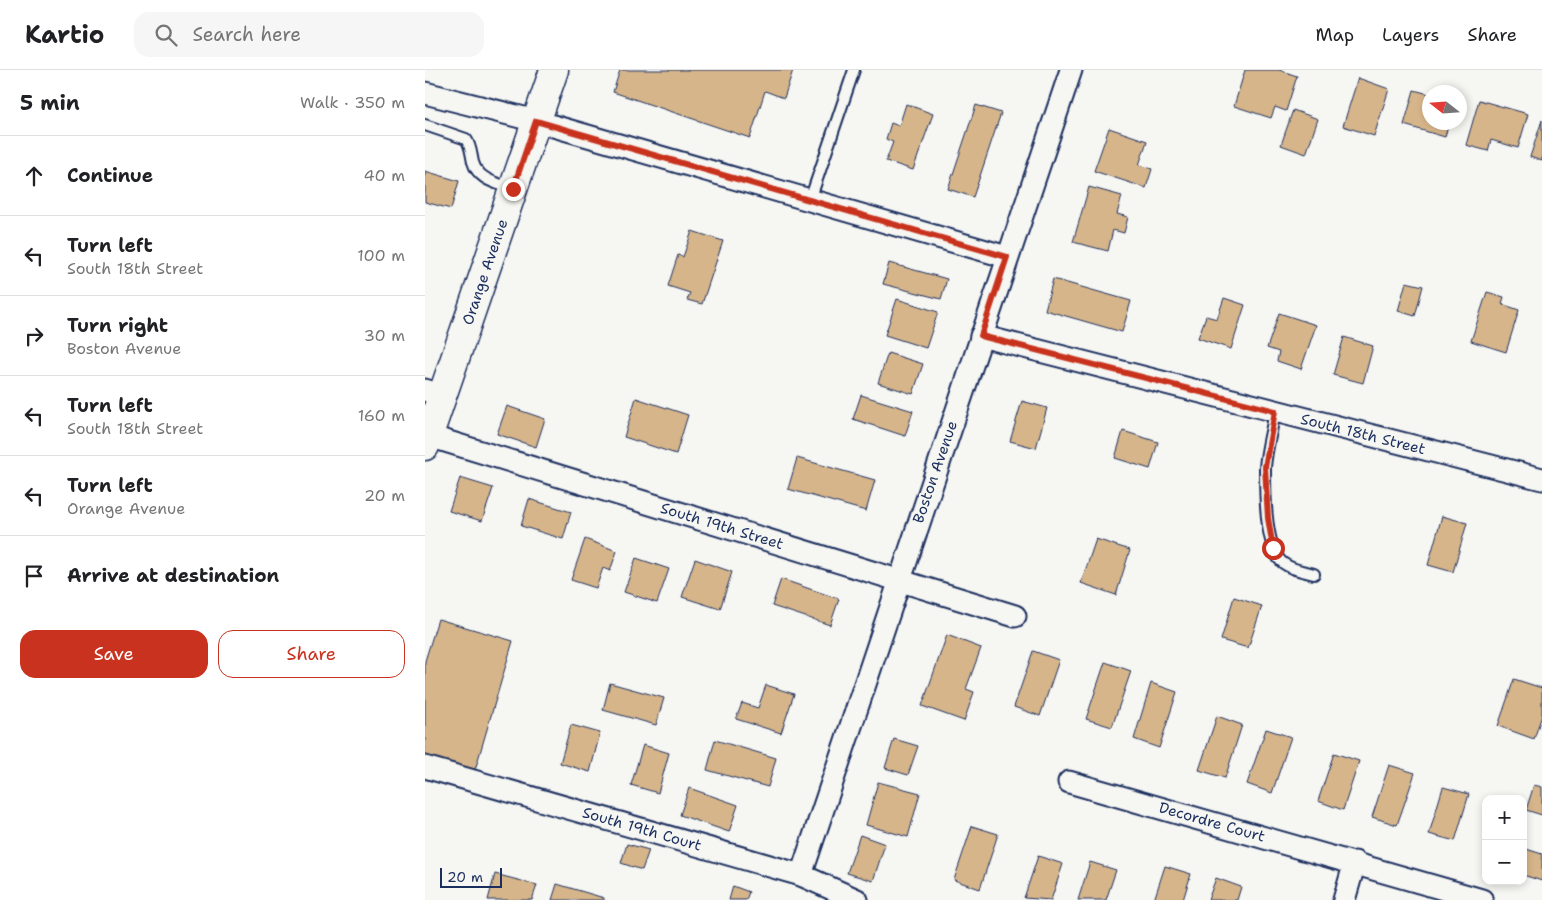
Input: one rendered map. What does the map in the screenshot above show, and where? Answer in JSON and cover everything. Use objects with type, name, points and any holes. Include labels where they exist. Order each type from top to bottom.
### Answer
[{"type":"main road","name":"Orange Avenue","points":[[427,441],[434,393],[513,189],[554,70]]},
{"type":"street","name":"Boston Avenue","points":[[801,875],[1071,70]]},
{"type":"street","points":[[425,93],[536,121],[1007,257]]},
{"type":"street","name":"South 18th Street","points":[[981,336],[1542,479]]},
{"type":"street","name":"South 19th Street","points":[[427,441],[1015,616]]},
{"type":"street","name":"South 19th Court","points":[[425,767],[801,875],[857,900]]},
{"type":"street","name":"Decordre Court","points":[[1069,782],[1355,862],[1482,900]]},
{"type":"street","points":[[1344,900],[1355,862]]},
{"type":"lane","points":[[810,200],[854,70]]},
{"type":"lane","points":[[425,125],[465,139],[470,145],[476,170],[480,176],[513,189]]},
{"type":"lane","points":[[1275,411],[1265,467],[1268,518],[1273,548],[1280,561],[1294,569],[1314,574]]},
{"type":"building","points":[[620,70],[793,70],[784,98],[765,91],[750,138],[613,92]]},
{"type":"building","points":[[1245,70],[1279,70],[1297,76],[1286,111],[1275,107],[1271,118],[1234,106]]},
{"type":"building","points":[[1358,78],[1389,89],[1374,136],[1343,126]]},
{"type":"building","points":[[1414,90],[1422,92],[1422,130],[1447,130],[1445,137],[1404,125]]},
{"type":"building","points":[[1479,100],[1528,114],[1518,148],[1491,140],[1488,151],[1466,145]]},
{"type":"building","points":[[906,104],[933,114],[913,170],[886,161],[893,142],[886,139],[891,123],[899,126]]},
{"type":"building","points":[[976,105],[1001,113],[973,197],[948,189]]},
{"type":"building","points":[[1293,110],[1318,119],[1306,154],[1281,145]]},
{"type":"building","points":[[1542,120],[1542,161],[1530,157]]},
{"type":"building","points":[[1109,128],[1147,141],[1139,165],[1152,169],[1146,188],[1094,171]]},
{"type":"building","points":[[425,171],[459,181],[451,209],[425,202]]},
{"type":"building","points":[[1089,187],[1122,196],[1117,214],[1128,217],[1124,233],[1113,230],[1108,251],[1073,242]]},
{"type":"building","points":[[692,231],[723,241],[702,304],[687,300],[690,293],[668,286],[678,255],[683,257]]},
{"type":"building","points":[[889,263],[947,279],[941,299],[883,284]]},
{"type":"building","points":[[1053,279],[1131,301],[1122,332],[1045,310]]},
{"type":"building","points":[[1406,282],[1423,286],[1415,316],[1398,311]]},
{"type":"building","points":[[1487,292],[1504,297],[1502,304],[1519,310],[1506,352],[1471,341]]},
{"type":"building","points":[[1224,298],[1245,305],[1231,349],[1198,338],[1206,316],[1217,319]]},
{"type":"building","points":[[897,299],[938,312],[926,348],[885,335]]},
{"type":"building","points":[[1279,313],[1316,325],[1301,369],[1277,361],[1279,352],[1267,348]]},
{"type":"building","points":[[1344,337],[1373,346],[1363,383],[1333,375]]},
{"type":"building","points":[[888,353],[923,364],[913,394],[878,383]]},
{"type":"building","points":[[861,395],[913,411],[905,436],[853,419]]},
{"type":"building","points":[[636,398],[688,415],[676,454],[624,437]]},
{"type":"building","points":[[1022,401],[1047,408],[1036,448],[1010,441]]},
{"type":"building","points":[[507,406],[545,419],[536,447],[497,434]]},
{"type":"building","points":[[1123,431],[1158,442],[1150,469],[1115,458]]},
{"type":"building","points":[[797,458],[875,480],[866,511],[788,489]]},
{"type":"building","points":[[460,478],[493,488],[482,521],[449,511]]},
{"type":"building","points":[[529,499],[571,512],[563,539],[521,526]]},
{"type":"building","points":[[1442,516],[1467,523],[1453,572],[1428,565]]},
{"type":"building","points":[[585,539],[617,551],[610,571],[603,568],[596,588],[571,580]]},
{"type":"building","points":[[1096,539],[1130,550],[1116,595],[1081,583]]},
{"type":"building","points":[[636,558],[669,569],[657,603],[624,592]]},
{"type":"building","points":[[695,559],[732,572],[720,609],[682,597]]},
{"type":"building","points":[[781,579],[839,599],[830,625],[772,606]]},
{"type":"building","points":[[1234,597],[1262,606],[1248,648],[1221,640]]},
{"type":"building","points":[[438,619],[513,641],[475,770],[425,755],[425,661]]},
{"type":"building","points":[[947,635],[981,648],[966,689],[974,692],[964,721],[922,706]]},
{"type":"building","points":[[1033,651],[1059,660],[1040,716],[1014,707]]},
{"type":"building","points":[[1105,662],[1131,671],[1112,727],[1086,719]]},
{"type":"building","points":[[1514,679],[1542,688],[1542,715],[1534,739],[1498,726]]},
{"type":"building","points":[[610,683],[664,698],[656,725],[603,710]]},
{"type":"building","points":[[1151,683],[1177,692],[1159,748],[1134,739]]},
{"type":"building","points":[[766,685],[794,694],[781,733],[736,719],[742,703],[758,708]]},
{"type":"building","points":[[1217,716],[1242,725],[1225,778],[1199,770]]},
{"type":"building","points":[[571,725],[600,733],[590,772],[560,763]]},
{"type":"building","points":[[1266,729],[1291,737],[1272,793],[1247,784]]},
{"type":"building","points":[[894,739],[918,746],[908,775],[885,768]]},
{"type":"building","points":[[715,740],[776,758],[768,787],[707,770]]},
{"type":"building","points":[[643,745],[669,753],[658,793],[631,785]]},
{"type":"building","points":[[1334,753],[1359,761],[1343,810],[1318,801]]},
{"type":"building","points":[[1389,765],[1415,773],[1397,825],[1372,817]]},
{"type":"building","points":[[878,782],[920,793],[908,837],[866,825]]},
{"type":"building","points":[[1534,785],[1542,787],[1542,815],[1527,810]]},
{"type":"building","points":[[1443,787],[1469,794],[1455,841],[1429,834]]},
{"type":"building","points":[[689,788],[738,805],[729,832],[680,815]]},
{"type":"building","points":[[972,826],[998,834],[980,889],[954,880]]},
{"type":"building","points":[[860,835],[885,844],[873,881],[847,873]]},
{"type":"building","points":[[627,844],[649,850],[642,870],[621,863]]},
{"type":"building","points":[[1527,849],[1542,854],[1542,881],[1527,876]]},
{"type":"building","points":[[1038,856],[1063,864],[1051,900],[1024,898]]},
{"type":"building","points":[[1090,862],[1116,870],[1106,900],[1078,900]]},
{"type":"building","points":[[1165,866],[1191,874],[1183,900],[1154,900]]},
{"type":"building","points":[[495,874],[537,885],[532,900],[488,900]]},
{"type":"building","points":[[1216,878],[1241,887],[1237,900],[1208,900]]},
{"type":"building","points":[[557,884],[604,898],[604,900],[552,900]]},
{"type":"building","points":[[733,886],[749,892],[746,900],[729,900]]},
{"type":"route","points":[[513,189],[536,121],[1007,257],[981,336],[1275,411],[1265,467],[1268,518],[1273,548]]}]
